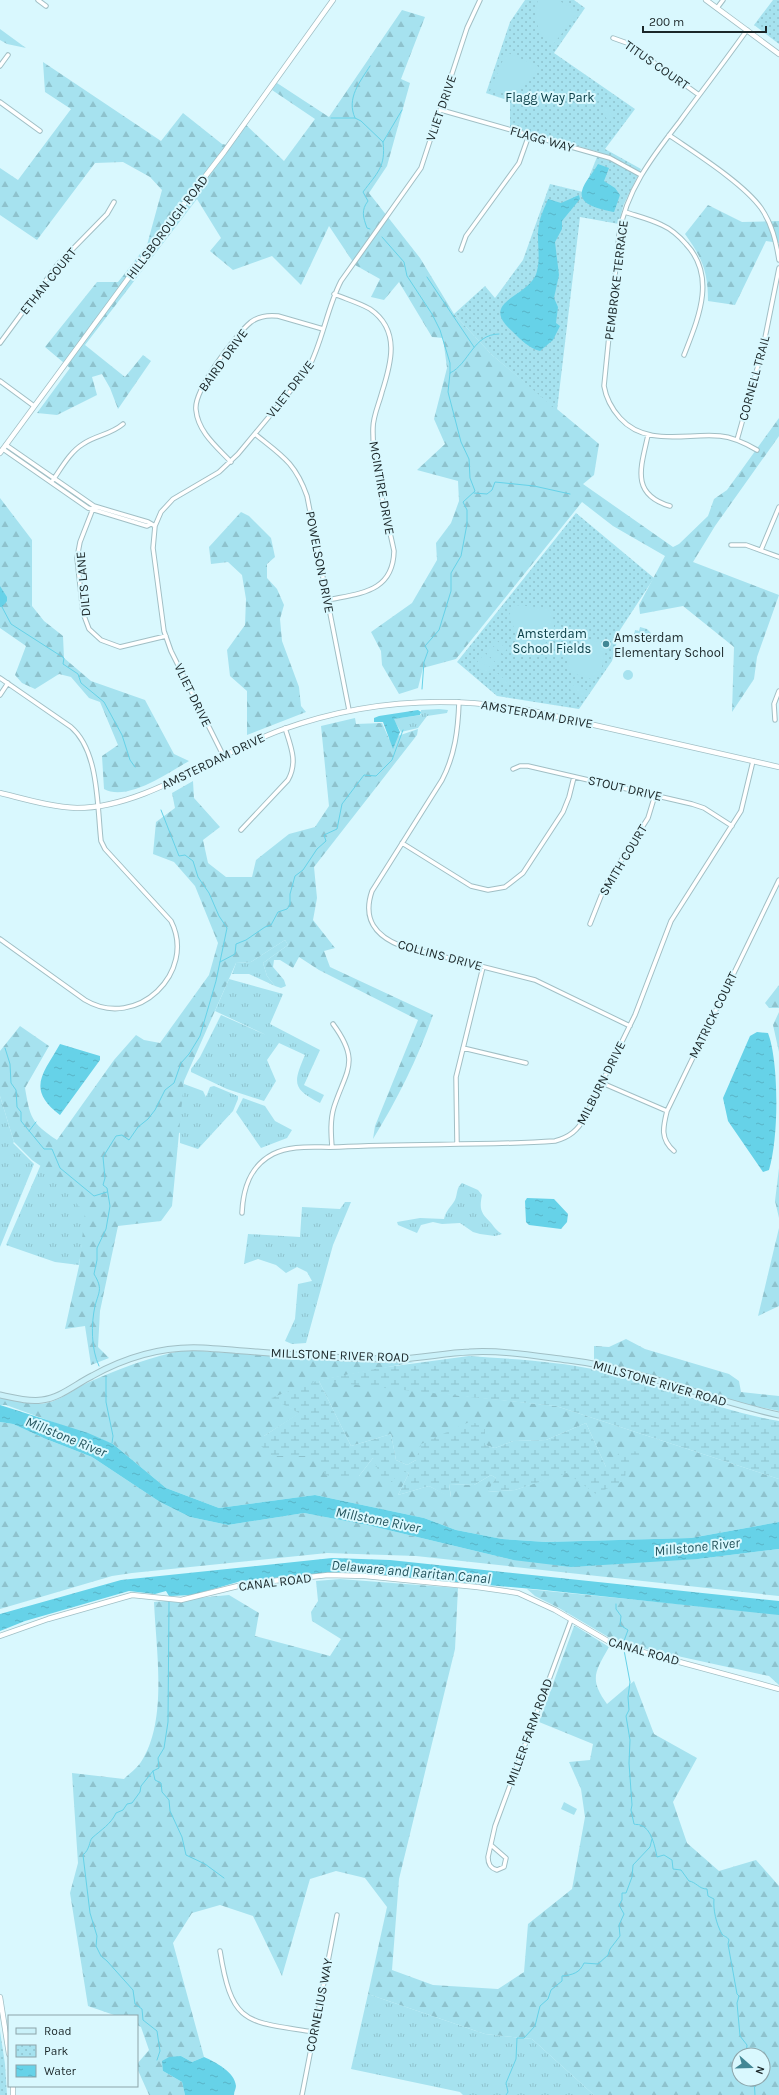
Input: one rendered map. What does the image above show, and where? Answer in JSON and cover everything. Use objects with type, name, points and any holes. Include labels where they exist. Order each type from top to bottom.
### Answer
[{"type":"main road","name":"MILLSTONE RIVER ROAD","points":[[0,1395],[31,1401],[44,1400],[59,1395],[109,1368],[152,1352],[176,1348],[203,1348],[389,1359],[469,1352],[491,1352],[569,1360],[598,1365],[644,1376],[719,1401],[779,1415]]},
{"type":"street","points":[[38,0],[46,6]]},
{"type":"street","name":"HILLSBOROUGH ROAD","points":[[3,449],[224,152],[333,0]]},
{"type":"street","name":"VLIET DRIVE","points":[[223,755],[171,651],[166,636],[162,620],[153,548],[153,525],[161,512],[173,499],[219,472],[231,462],[307,370],[314,358],[334,294],[341,281],[418,172],[441,110],[470,22],[480,0]]},
{"type":"street","points":[[706,0],[779,54]]},
{"type":"street","points":[[717,8],[723,0]]},
{"type":"street","name":"PEMBROKE TERRACE","points":[[747,30],[641,175],[624,212],[619,235],[604,386],[609,403],[623,421],[632,428],[648,435],[661,437],[720,436],[737,440],[757,450]]},
{"type":"street","name":"TITUS COURT","points":[[613,38],[627,42],[699,95]]},
{"type":"street","points":[[0,66],[8,55]]},
{"type":"street","points":[[0,102],[40,131]]},
{"type":"street","name":"FLAGG WAY","points":[[441,110],[610,158],[641,175]]},
{"type":"street","points":[[461,250],[466,236],[519,163],[529,135]]},
{"type":"street","points":[[669,135],[738,186],[756,202],[771,226],[779,260]]},
{"type":"street","name":"ETHAN COURT","points":[[0,343],[58,264],[107,214],[114,202]]},
{"type":"street","points":[[624,212],[668,228],[689,248],[698,262],[703,285],[701,307],[684,355]]},
{"type":"street","name":"CORNELL TRAIL","points":[[737,440],[763,348],[779,268]]},
{"type":"street","name":"MCINTIRE DRIVE","points":[[328,600],[366,591],[380,585],[388,575],[394,556],[373,442],[374,420],[389,368],[392,351],[390,338],[386,326],[370,309],[334,294]]},
{"type":"street","name":"BAIRD DRIVE","points":[[231,462],[209,439],[196,416],[196,399],[207,379],[241,332],[256,319],[278,316],[323,330]]},
{"type":"street","points":[[0,381],[34,406]]},
{"type":"street","points":[[52,481],[78,448],[90,440],[113,432],[123,424]]},
{"type":"street","name":"POWELSON DRIVE","points":[[255,434],[287,460],[301,478],[307,496],[349,710]]},
{"type":"street","points":[[648,435],[642,464],[641,474],[643,485],[649,496],[658,502],[670,506]]},
{"type":"street","points":[[3,449],[93,508],[148,522],[153,525]]},
{"type":"street","points":[[761,550],[779,507]]},
{"type":"street","name":"DILTS LANE","points":[[93,508],[80,542],[77,558],[83,613],[89,630],[101,640],[120,647],[166,636]]},
{"type":"street","points":[[731,545],[746,544],[779,557]]},
{"type":"street","points":[[0,678],[71,727],[81,737],[91,758],[101,841],[105,849],[160,907],[174,927],[176,958],[167,980],[153,995],[140,1004],[127,1009],[107,1009],[85,1000],[0,939]]},
{"type":"street","points":[[0,695],[8,683]]},
{"type":"street","points":[[775,720],[774,704],[779,691]]},
{"type":"street","name":"AMSTERDAM DRIVE","points":[[0,793],[56,806],[97,806],[123,801],[143,794],[223,755],[285,728],[349,710],[400,703],[459,702],[528,710],[779,767]]},
{"type":"street","name":"COLLINS DRIVE","points":[[459,702],[456,740],[447,770],[377,882],[370,898],[370,918],[376,930],[386,940],[401,946],[547,985],[630,1026]]},
{"type":"street","points":[[241,830],[291,775],[294,757],[285,728]]},
{"type":"street","name":"MILBURN DRIVE","points":[[242,1213],[244,1193],[249,1178],[266,1158],[284,1149],[457,1143],[541,1142],[562,1139],[570,1135],[581,1125],[630,1026],[671,921],[732,826],[743,806],[753,761]]},
{"type":"street","name":"STOUT DRIVE","points":[[513,769],[520,766],[528,766],[698,806],[732,826]]},
{"type":"street","points":[[402,843],[471,886],[488,890],[505,887],[523,873],[563,812],[569,797],[574,777]]},
{"type":"street","name":"SMITH COURT","points":[[590,924],[605,886],[648,818],[655,796]]},
{"type":"street","name":"MATRICK COURT","points":[[674,1151],[666,1142],[663,1134],[667,1111],[779,880]]},
{"type":"street","points":[[457,1143],[455,1085],[483,967]]},
{"type":"street","points":[[332,1147],[332,1114],[346,1078],[349,1061],[344,1040],[333,1024]]},
{"type":"street","points":[[463,1048],[526,1063]]},
{"type":"street","points":[[602,1083],[667,1111]]},
{"type":"street","name":"CANAL ROAD","points":[[0,1636],[48,1618],[132,1595],[186,1599],[246,1584],[340,1575],[441,1583],[512,1592],[528,1597],[618,1646],[779,1689]]},
{"type":"street","name":"MILLER FARM ROAD","points":[[491,1844],[506,1858],[504,1867],[497,1870],[491,1868],[488,1862],[491,1844],[503,1803],[571,1620]]},
{"type":"street","name":"CORNELIUS WAY","points":[[302,2095],[313,2032],[337,1915]]},
{"type":"street","points":[[220,1951],[231,1999],[241,2013],[247,2018],[262,2024],[313,2032]]},
{"type":"street","points":[[0,1998],[8,2048]]},
{"type":"green space","name":"Flagg Way Park","points":[[525,0],[574,0],[585,8],[554,53],[635,109],[605,149],[641,169],[623,206],[619,224],[580,217],[557,410],[492,355],[454,314],[485,286],[495,298],[523,260],[550,184],[583,192],[599,152],[510,127],[510,101],[486,93],[510,22]]},
{"type":"green space","points":[[538,0],[558,0],[577,11],[577,14],[552,46],[540,31],[536,19],[536,7]]},
{"type":"green space","points":[[773,0],[779,0],[779,44],[754,25]]},
{"type":"green space","points":[[402,10],[425,17],[401,79],[410,83],[387,166],[369,193],[420,258],[454,314],[492,355],[599,444],[594,475],[583,484],[673,547],[679,544],[708,516],[714,499],[727,490],[779,418],[779,436],[715,526],[693,562],[779,595],[757,657],[754,679],[732,712],[734,647],[683,606],[640,614],[639,605],[665,556],[613,526],[582,502],[456,659],[423,668],[418,688],[399,694],[382,665],[381,651],[371,632],[412,603],[437,560],[436,543],[451,523],[459,501],[458,481],[417,470],[445,444],[434,419],[447,368],[443,338],[432,337],[399,282],[384,300],[371,297],[380,279],[355,265],[329,226],[301,285],[272,256],[233,270],[210,251],[221,238],[197,199],[85,345],[125,377],[143,355],[151,361],[118,409],[110,388],[102,374],[92,377],[97,395],[57,415],[37,413],[70,368],[45,347],[97,282],[118,282],[147,245],[162,190],[150,177],[123,162],[95,163],[37,240],[0,215],[0,168],[18,180],[71,109],[45,92],[43,62],[161,141],[183,113],[222,144],[227,145],[244,123],[284,161],[315,119],[272,90],[277,83],[329,117]]},
{"type":"green space","points":[[0,29],[26,48],[7,44],[0,40]]},
{"type":"green space","points":[[508,53],[538,66],[535,73],[531,80],[520,89],[506,93],[490,91],[505,55]]},
{"type":"green space","points":[[608,106],[614,120],[608,122],[602,109]]},
{"type":"green space","points":[[708,205],[742,222],[779,221],[779,243],[766,241],[735,305],[708,301],[707,281],[703,265],[696,250],[685,234]]},
{"type":"green space","points":[[0,498],[32,540],[32,606],[44,621],[63,636],[64,658],[91,681],[145,700],[174,754],[189,761],[159,779],[135,789],[124,792],[113,792],[104,789],[102,756],[118,745],[100,702],[89,698],[71,677],[59,674],[35,689],[22,683],[15,675],[26,646],[0,628]]},
{"type":"green space","points":[[241,512],[249,516],[271,538],[275,557],[267,564],[267,578],[277,589],[284,605],[280,619],[282,641],[299,687],[301,706],[306,712],[247,735],[247,691],[230,676],[227,650],[245,625],[246,599],[242,575],[228,562],[211,564],[209,547]]},
{"type":"green space","name":"Amsterdam School Fields","points":[[576,513],[654,578],[620,630],[612,661],[579,709],[497,696],[457,662]]},
{"type":"green space","points":[[515,605],[547,608],[552,616],[554,624],[550,638],[545,644],[530,648],[521,646],[509,615]]},
{"type":"green space","points":[[640,627],[647,629],[651,633],[650,638],[634,635],[635,630],[639,631]]},
{"type":"green space","points":[[496,640],[507,649],[503,654],[492,645]]},
{"type":"green space","points":[[591,640],[605,644],[601,674],[594,680],[569,672],[568,666],[569,655],[575,646]]},
{"type":"green space","points":[[490,647],[502,656],[497,661],[486,652]]},
{"type":"green space","points":[[485,653],[496,663],[491,668],[480,659]]},
{"type":"green space","points":[[479,660],[490,670],[486,675],[475,665]]},
{"type":"green space","points":[[626,670],[630,670],[632,671],[632,679],[626,680],[623,677],[623,673]]},
{"type":"green space","points":[[497,673],[509,683],[506,686],[495,677]]},
{"type":"green space","points":[[575,683],[588,691],[583,699],[570,690]]},
{"type":"green space","points":[[421,710],[448,710],[447,713],[427,716],[418,728],[401,732],[393,719],[421,715]]},
{"type":"green space","points":[[355,718],[356,724],[382,723],[389,739],[418,729],[417,735],[314,867],[317,898],[313,920],[335,948],[324,951],[330,967],[433,1015],[421,1047],[399,1094],[373,1139],[375,1126],[418,1020],[319,970],[299,957],[293,968],[280,960],[274,960],[273,967],[284,980],[286,986],[281,988],[275,986],[267,976],[263,963],[288,945],[285,940],[251,962],[236,963],[184,1081],[172,1206],[161,1221],[118,1226],[100,1311],[98,1347],[109,1358],[91,1365],[85,1326],[65,1329],[79,1266],[85,1213],[48,1171],[32,1160],[14,1142],[0,1096],[0,1051],[20,1026],[49,1046],[25,1088],[28,1106],[33,1118],[42,1129],[57,1140],[114,1060],[136,1035],[144,1040],[160,1043],[209,975],[218,943],[195,886],[174,862],[153,854],[156,822],[175,808],[172,793],[193,781],[194,798],[220,827],[203,840],[208,863],[226,877],[252,877],[256,860],[289,834],[315,827],[329,806],[321,726]]},
{"type":"green space","points":[[285,940],[288,945],[263,963],[267,976],[275,986],[249,974],[232,974],[236,963],[251,962]]},
{"type":"green space","points":[[229,979],[283,994],[270,1024],[320,1050],[304,1085],[324,1095],[320,1103],[304,1094],[298,1084],[298,1072],[305,1055],[279,1043],[267,1060],[276,1081],[264,1101],[227,1089],[191,1072],[191,1069],[200,1057],[221,1015],[266,1035],[215,1011]]},
{"type":"green space","points":[[779,985],[779,1008],[769,1008],[765,1003]]},
{"type":"green space","points":[[779,1012],[779,1052],[773,1025]]},
{"type":"green space","points":[[184,1084],[203,1091],[206,1097],[210,1087],[214,1086],[238,1096],[233,1111],[198,1149],[180,1143],[180,1133],[177,1132],[179,1103]]},
{"type":"green space","points":[[0,1096],[14,1142],[13,1143],[34,1164],[0,1247]]},
{"type":"green space","points":[[243,1098],[265,1106],[275,1121],[292,1130],[287,1138],[261,1148],[236,1112]]},
{"type":"green space","points":[[42,1162],[87,1209],[79,1265],[55,1262],[6,1245]]},
{"type":"green space","points":[[779,1168],[779,1218],[775,1201]]},
{"type":"green space","points":[[462,1183],[478,1190],[482,1195],[481,1208],[483,1214],[502,1234],[495,1236],[480,1234],[473,1232],[460,1223],[442,1224],[433,1222],[421,1225],[417,1233],[398,1225],[397,1222],[420,1218],[444,1219],[447,1211],[455,1200],[458,1189]]},
{"type":"green space","points":[[345,1202],[351,1202],[333,1245],[306,1343],[292,1344],[285,1341],[295,1319],[298,1284],[312,1281],[307,1272],[297,1267],[286,1273],[276,1265],[258,1259],[244,1264],[248,1234],[300,1237],[302,1207],[340,1209]]},
{"type":"green space","points":[[779,1228],[779,1306],[758,1316],[759,1312]]},
{"type":"green space","points":[[626,1339],[645,1349],[729,1374],[739,1381],[741,1392],[779,1396],[779,1411],[739,1403],[663,1378],[594,1361],[594,1346],[609,1347]]},
{"type":"green space","points":[[186,1350],[381,1363],[414,1362],[321,1380],[556,1406],[779,1479],[779,1522],[691,1538],[546,1542],[502,1539],[456,1530],[424,1518],[315,1495],[219,1508],[166,1488],[113,1444],[6,1405],[0,1405],[0,1398],[25,1403],[47,1403],[65,1396],[87,1383],[111,1373],[148,1359]],"holes":[[[319,1381],[351,1446],[391,1434],[396,1460],[407,1465],[416,1460],[485,1445],[495,1448],[513,1441],[546,1440],[586,1423],[606,1467],[567,1472],[515,1490],[488,1492],[496,1478],[491,1475],[474,1485],[449,1484],[451,1497],[429,1486],[398,1495],[409,1473],[373,1458],[359,1476],[317,1455],[272,1456],[264,1436],[300,1413],[272,1398]]]},
{"type":"green space","points":[[469,1356],[550,1362],[598,1370],[643,1382],[733,1411],[779,1421],[779,1479],[556,1406],[319,1381],[351,1446],[391,1434],[396,1460],[407,1465],[416,1460],[421,1444],[469,1422],[485,1425],[485,1445],[495,1448],[513,1441],[546,1440],[586,1423],[606,1467],[623,1449],[648,1454],[626,1465],[625,1480],[596,1494],[567,1473],[515,1490],[487,1492],[496,1478],[491,1475],[474,1485],[449,1484],[451,1498],[429,1486],[398,1495],[409,1473],[400,1471],[392,1482],[383,1482],[373,1458],[359,1476],[344,1479],[325,1475],[317,1456],[272,1456],[261,1446],[264,1436],[299,1413],[271,1398],[319,1380],[380,1368]]},
{"type":"green space","points":[[0,1422],[13,1424],[92,1457],[160,1502],[190,1517],[228,1525],[304,1513],[367,1525],[513,1560],[698,1559],[779,1549],[779,1596],[416,1556],[327,1553],[112,1576],[0,1609]]},
{"type":"green space","points":[[340,1579],[458,1588],[455,1649],[399,1879],[392,1970],[433,1985],[498,1989],[524,1972],[528,1924],[572,1889],[585,1817],[581,1789],[569,1762],[590,1760],[593,1744],[539,1722],[574,1626],[609,1647],[597,1669],[596,1676],[598,1688],[607,1704],[634,1681],[654,1734],[697,1758],[673,1802],[687,1843],[719,1871],[756,1860],[779,1886],[779,2095],[594,2095],[532,2039],[485,2034],[368,1994],[387,1907],[365,1878],[336,1871],[310,1879],[282,1976],[253,1916],[220,1905],[192,1913],[173,1943],[204,2057],[192,2062],[181,2056],[163,2071],[182,2082],[185,2095],[149,2095],[138,2070],[138,2063],[149,2050],[141,2027],[138,2026],[138,2015],[114,2015],[88,2006],[70,1893],[78,1863],[72,1773],[124,1779],[141,1762],[149,1745],[155,1726],[158,1706],[158,1663],[154,1602],[229,1595],[259,1613],[255,1636],[330,1656],[341,1639],[312,1621],[311,1612],[318,1601],[316,1581]]},
{"type":"green space","points":[[527,1589],[779,1614],[779,1685],[769,1676],[650,1650],[610,1638],[559,1608],[535,1596]]},
{"type":"green space","points":[[564,1802],[577,1809],[574,1815],[561,1809]]},
{"type":"green space","points":[[368,1994],[485,2034],[532,2039],[594,2095],[463,2095],[460,2092],[351,2069]]},
{"type":"green space","points":[[0,2031],[5,2064],[7,2095],[0,2095]]},
{"type":"water","points":[[598,164],[609,168],[604,181],[615,188],[620,195],[614,212],[588,204],[582,196],[582,191],[585,184]]},
{"type":"water","points":[[579,195],[580,199],[562,221],[562,229],[555,242],[559,275],[554,298],[558,307],[556,323],[560,326],[553,340],[540,351],[536,350],[519,338],[503,321],[500,313],[503,306],[509,300],[533,280],[537,271],[539,259],[539,225],[541,215],[548,199],[561,203]]},
{"type":"water","points":[[0,586],[7,597],[7,601],[2,607],[0,607]]},
{"type":"water","points":[[418,710],[421,712],[420,715],[394,719],[400,732],[393,749],[383,722],[374,722],[374,718]]},
{"type":"water","points":[[757,1032],[768,1033],[772,1046],[776,1080],[775,1139],[769,1170],[763,1172],[728,1121],[723,1098],[750,1036]]},
{"type":"water","points":[[60,1044],[100,1056],[100,1060],[60,1115],[43,1097],[41,1081],[48,1064]]},
{"type":"water","points":[[527,1198],[554,1199],[568,1214],[567,1222],[561,1229],[529,1225],[526,1222],[525,1201]]},
{"type":"water","name":"Millstone River","points":[[0,1405],[88,1433],[113,1444],[166,1488],[219,1508],[315,1495],[424,1518],[456,1530],[502,1539],[546,1542],[691,1538],[779,1522],[779,1549],[698,1559],[571,1567],[513,1560],[367,1525],[304,1513],[228,1525],[190,1517],[160,1502],[92,1457],[13,1424],[0,1422]]},
{"type":"water","name":"Delaware and Raritan Canal","points":[[332,1558],[390,1560],[779,1601],[779,1615],[544,1590],[340,1572],[241,1581],[193,1595],[169,1596],[166,1591],[155,1594],[129,1591],[25,1621],[0,1631],[0,1614],[121,1580]]},
{"type":"water","points":[[181,2056],[192,2062],[204,2057],[224,2068],[235,2081],[236,2086],[234,2095],[185,2095],[182,2082],[163,2071],[162,2061],[169,2057]]},
{"type":"waterway","points":[[355,118],[352,104],[355,90],[370,66]]},
{"type":"waterway","points":[[383,142],[402,110]]},
{"type":"waterway","points":[[331,118],[355,118],[361,121],[383,142],[384,151],[382,164],[363,192],[368,201],[364,207],[364,217],[367,228],[370,229]]},
{"type":"waterway","points":[[382,237],[404,262],[407,276],[432,314],[440,330],[450,363],[450,373]]},
{"type":"waterway","points":[[427,277],[474,347]]},
{"type":"waterway","points":[[422,689],[424,662],[428,651],[425,646],[439,630],[451,591],[451,573],[461,556],[467,524],[467,510],[463,502],[475,491],[470,478],[469,459],[461,442],[448,392],[450,373],[462,363],[477,344],[483,339],[490,335],[499,334]]},
{"type":"waterway","points":[[474,493],[487,494],[492,490],[495,482],[534,486],[570,494]]},
{"type":"waterway","points":[[2,607],[11,624],[64,658],[63,664],[78,674],[81,683],[104,702],[122,735],[130,760],[135,767]]},
{"type":"waterway","points":[[220,962],[235,954],[236,944],[246,940],[265,927],[271,925],[278,912],[287,909],[290,905],[290,894],[295,876],[303,870],[317,849],[326,841],[324,835],[337,829],[342,804],[364,775],[376,776],[392,760],[403,730]]},
{"type":"waterway","points":[[99,1366],[94,1352],[92,1336],[95,1306],[99,1293],[99,1283],[94,1274],[97,1260],[97,1248],[106,1229],[110,1206],[107,1188],[103,1185],[105,1178],[103,1157],[116,1136],[122,1135],[129,1140],[138,1127],[148,1119],[155,1110],[165,1090],[174,1083],[181,1063],[189,1054],[200,1036],[216,981],[227,928],[219,916],[209,893],[198,877],[193,861],[185,855],[179,856],[161,810]]},
{"type":"waterway","points":[[5,1048],[10,1064],[11,1083],[16,1090],[17,1107],[21,1112],[21,1121],[44,1149],[52,1149],[60,1168],[94,1196],[107,1192]]},
{"type":"waterway","points":[[29,1131],[36,1122]]},
{"type":"waterway","name":"Millstone River","points":[[106,1377],[106,1402],[113,1436],[112,1443]]},
{"type":"waterway","points":[[157,2060],[160,2051],[157,2031],[143,2020],[142,2009],[135,2004],[133,1990],[101,1956],[96,1946],[97,1936],[90,1913],[83,1855],[92,1838],[109,1824],[116,1813],[123,1810],[127,1804],[132,1803],[140,1792],[141,1786],[153,1771],[159,1768],[158,1758],[164,1748],[168,1722],[169,1602]]},
{"type":"waterway","points":[[616,1604],[616,1609],[621,1616],[620,1625],[628,1630],[624,1641],[625,1645]]},
{"type":"waterway","points":[[624,1650],[630,1682],[628,1697],[629,1710],[626,1716],[630,1740],[629,1763],[632,1805],[631,1810],[634,1824],[644,1827],[650,1834],[657,1857],[664,1855],[672,1860],[673,1869],[681,1870],[689,1881],[707,1889],[708,1896],[714,1899],[718,1926],[722,1934],[729,1940],[728,1944],[737,1994],[739,1996],[737,2003],[740,2036],[747,2045],[747,2047]]},
{"type":"waterway","points":[[153,1771],[155,1780],[161,1783],[162,1792],[169,1800],[170,1811],[182,1837],[186,1855],[205,1864],[224,1878]]},
{"type":"waterway","points":[[506,2095],[508,2092],[506,2083],[516,2059],[517,2038],[524,2038],[535,2026],[540,2006],[548,1999],[551,1990],[562,1981],[562,1976],[575,1973],[584,1963],[598,1964],[608,1955],[610,1949],[620,1936],[619,1925],[624,1914],[619,1905],[622,1900],[622,1893],[626,1893],[632,1877],[633,1865],[650,1847],[652,1839]]},
{"type":"waterway","points":[[754,2087],[755,2095]]},
{"type":"place","name":"Amsterdam Elementary School","points":[[606,644]]}]
